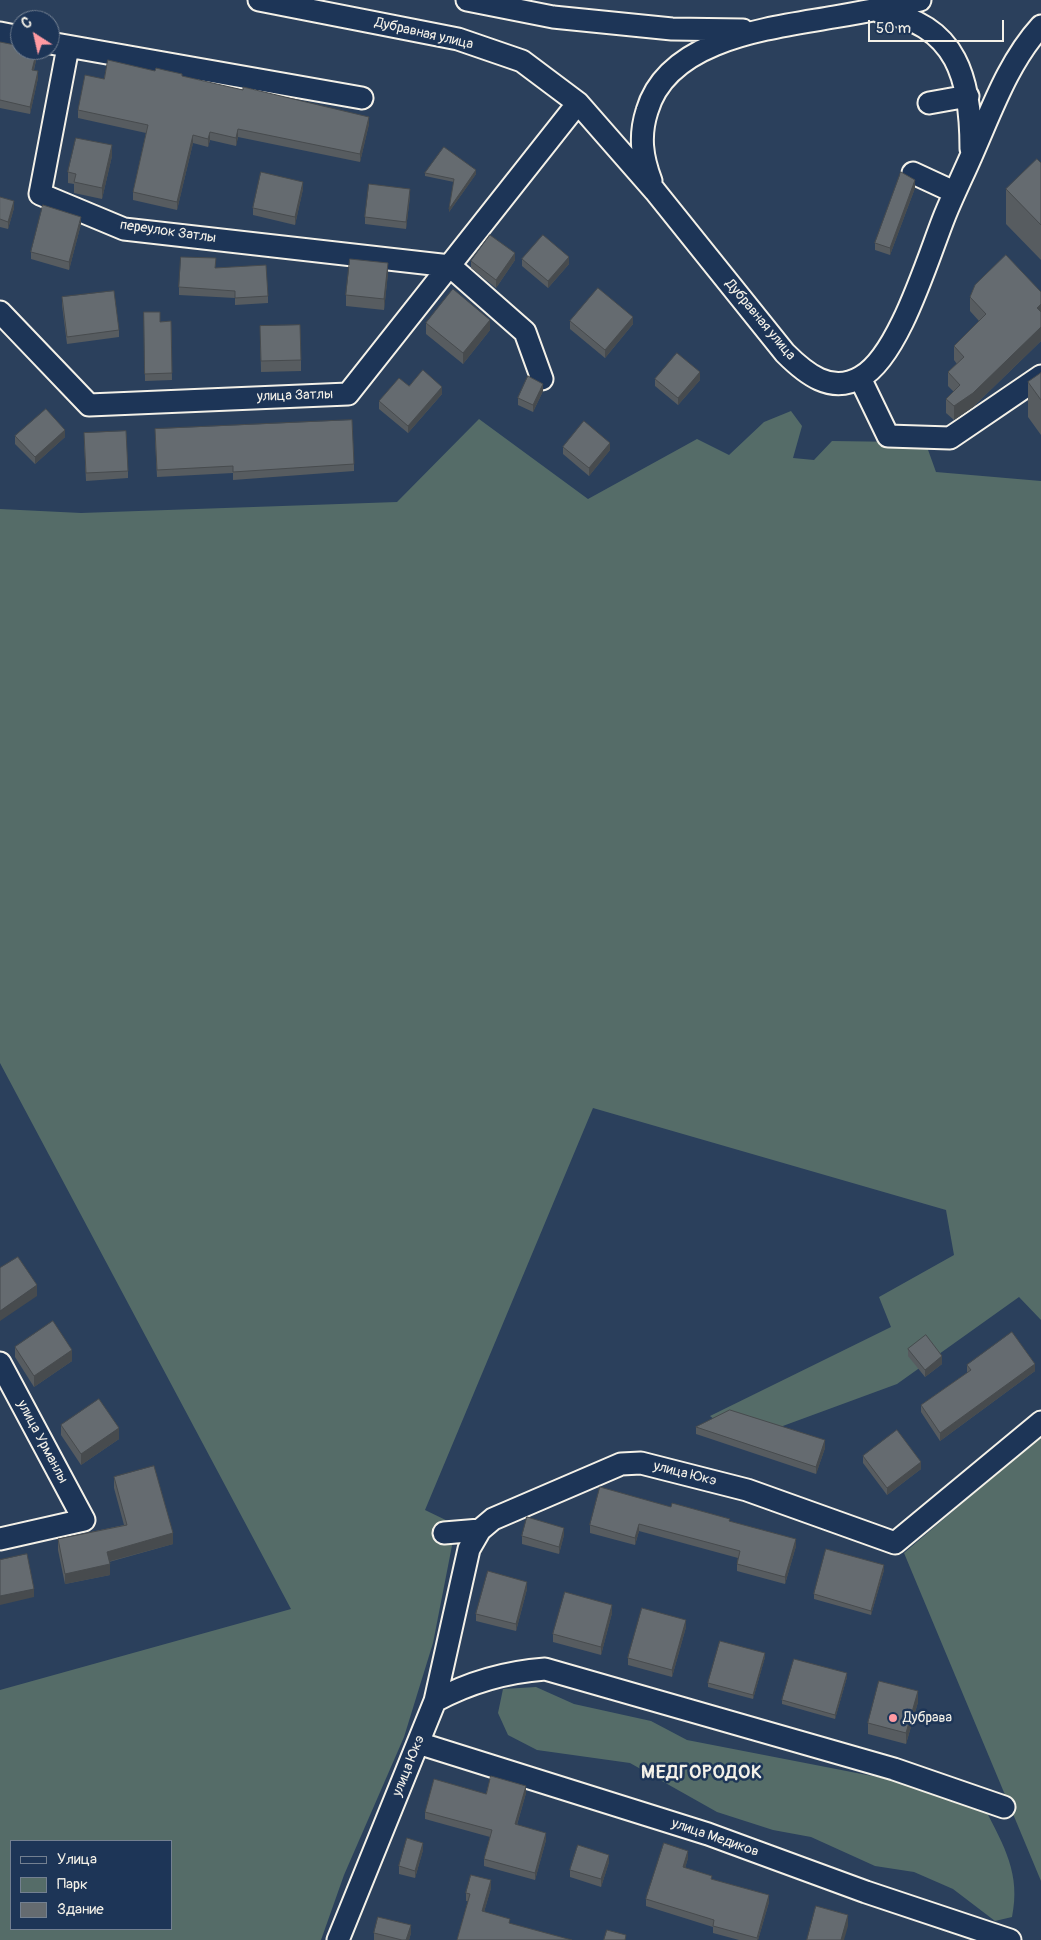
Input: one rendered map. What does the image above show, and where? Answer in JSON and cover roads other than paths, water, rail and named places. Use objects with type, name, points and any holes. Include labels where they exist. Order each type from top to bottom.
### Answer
[{"type":"street","name":"Дубравная улица","points":[[259,0],[458,39],[522,61],[578,103],[655,191],[785,353],[802,370],[816,379],[830,383],[845,383],[860,378],[879,362],[897,336],[954,192],[1000,92],[1016,60],[1038,34]]},
{"type":"street","name":"Дубравная улица","points":[[467,0],[552,17],[672,29],[758,30],[872,11],[920,0]]},
{"type":"street","name":"Дубравная улица","points":[[872,11],[916,20],[932,31],[953,57],[962,76],[968,96],[971,118],[970,159]]},
{"type":"street","name":"Дубравная улица","points":[[655,191],[645,164],[641,143],[644,122],[650,102],[660,84],[673,70],[691,57],[714,46],[758,30]]},
{"type":"street","points":[[60,45],[362,98]]},
{"type":"street","name":"переулок Затлы","points":[[57,60],[40,194],[124,229],[450,266]]},
{"type":"street","points":[[929,103],[968,96]]},
{"type":"street","name":"улица Затлы","points":[[0,312],[89,405],[348,394],[578,103]]},
{"type":"street","points":[[913,173],[954,192]]},
{"type":"street","points":[[450,266],[525,332],[542,379]]},
{"type":"street","points":[[860,378],[888,436],[950,438],[1041,376]]},
{"type":"street","name":"улица Урманлы","points":[[0,1363],[84,1520],[0,1539]]},
{"type":"street","name":"улица Юкэ","points":[[338,1940],[435,1701],[469,1549],[480,1530],[493,1519],[621,1464],[641,1463],[747,1490],[895,1543],[1041,1422]]},
{"type":"street","points":[[444,1532],[480,1530]]},
{"type":"street","points":[[435,1701],[462,1686],[513,1671],[545,1669],[894,1769],[1004,1807]]},
{"type":"street","name":"улица Медиков","points":[[418,1744],[708,1834],[866,1892],[1010,1940]]},
{"type":"place","name":"Дубрава","points":[[893,1718]]},
{"type":"district","name":"МЕДГОРОДОК","points":[[702,1773]]}]
